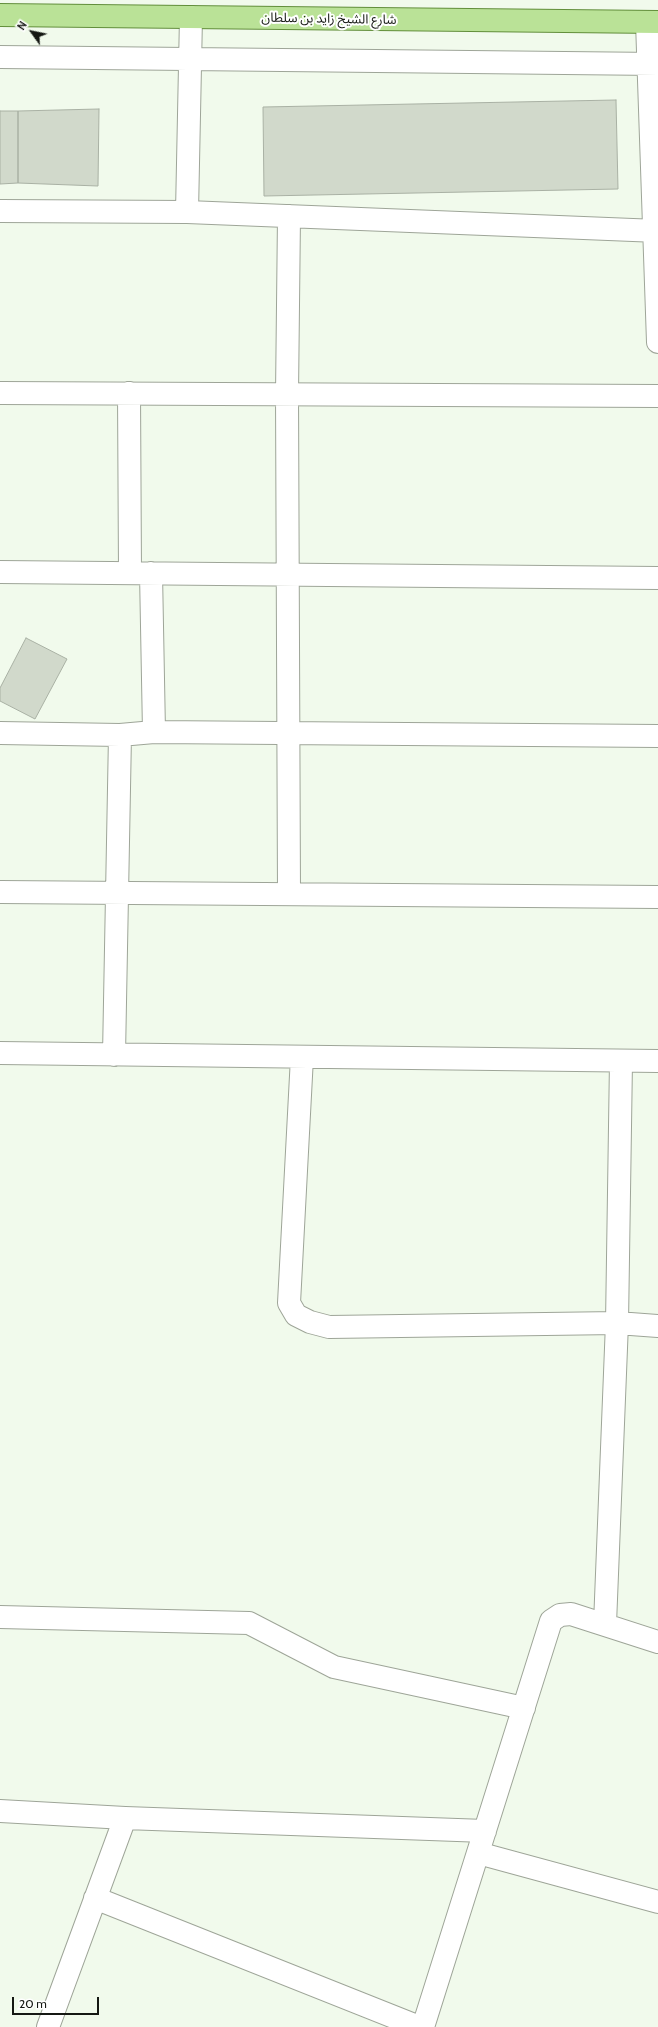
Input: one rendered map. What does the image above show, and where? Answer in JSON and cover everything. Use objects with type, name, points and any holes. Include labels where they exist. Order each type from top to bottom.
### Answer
[{"type":"main road","name":"شارع الشيخ زايد بن سلطان","points":[[0,16],[652,22]]},
{"type":"street","points":[[187,212],[191,17]]},
{"type":"street","points":[[652,22],[658,342]]},
{"type":"street","points":[[0,57],[653,64]]},
{"type":"street","points":[[0,211],[187,212],[656,231]]},
{"type":"street","points":[[289,216],[287,394],[289,894]]},
{"type":"street","points":[[0,393],[658,396]]},
{"type":"street","points":[[129,393],[141,573],[154,732]]},
{"type":"street","points":[[0,572],[658,578]]},
{"type":"street","points":[[0,733],[120,735],[154,732],[658,736]]},
{"type":"street","points":[[114,1055],[120,735]]},
{"type":"street","points":[[0,892],[658,897]]},
{"type":"street","points":[[0,1053],[658,1061]]},
{"type":"street","points":[[302,1057],[289,1304],[296,1314],[310,1322],[330,1327],[617,1323],[658,1326]]},
{"type":"street","points":[[605,1624],[617,1323],[621,1061]]},
{"type":"street","points":[[422,2027],[551,1621],[560,1615],[571,1614],[658,1642]]},
{"type":"street","points":[[0,1617],[249,1623],[334,1667],[524,1708]]},
{"type":"street","points":[[0,1811],[125,1818],[485,1831]]},
{"type":"street","points":[[48,2027],[125,1818]]},
{"type":"street","points":[[478,1853],[658,1902]]},
{"type":"street","points":[[95,1898],[419,2027]]},
{"type":"building","points":[[616,100],[618,189],[264,196],[263,107]]},
{"type":"building","points":[[99,109],[98,186],[18,183],[18,111]]},
{"type":"building","points":[[0,111],[18,111],[18,183],[0,184]]},
{"type":"building","points":[[26,638],[67,659],[35,719],[0,701],[0,688]]}]
